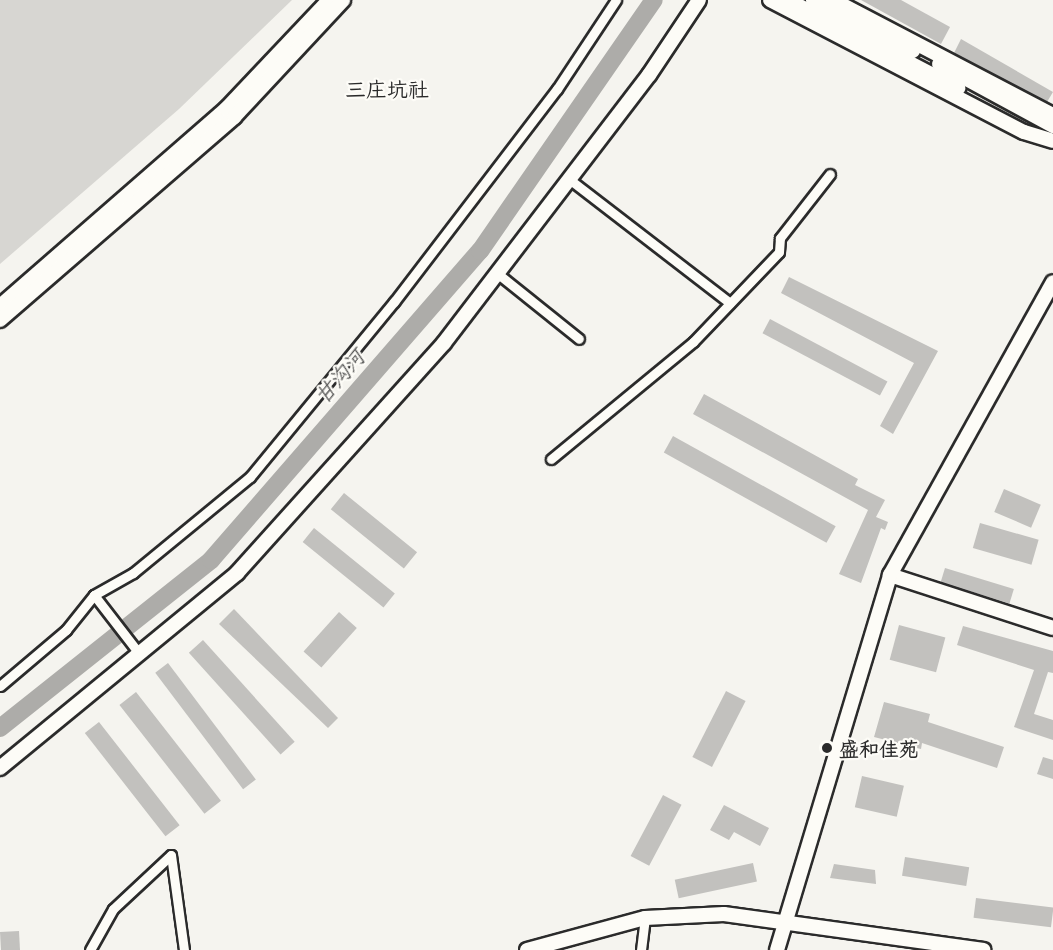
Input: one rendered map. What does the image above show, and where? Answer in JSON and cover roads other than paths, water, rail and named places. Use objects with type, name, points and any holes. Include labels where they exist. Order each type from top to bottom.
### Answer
[{"type":"main road","points":[[787,0],[909,55]]},
{"type":"main road","points":[[813,0],[909,55]]},
{"type":"street","points":[[0,306],[226,109],[329,0]]},
{"type":"street","points":[[0,320],[234,117],[344,0]]},
{"type":"street","points":[[0,686],[66,630],[94,595],[133,573],[250,477],[400,293],[557,89],[616,0]]},
{"type":"street","points":[[0,768],[133,646],[237,573],[444,343],[569,179],[699,0]]},
{"type":"street","points":[[770,0],[1024,132],[1053,141]]},
{"type":"street","points":[[833,0],[1053,115]]},
{"type":"street","points":[[909,55],[1053,126]]},
{"type":"street","points":[[909,55],[1053,134]]},
{"type":"street","points":[[551,459],[693,342],[779,252],[780,238],[830,174]]},
{"type":"street","points":[[569,179],[730,303]]},
{"type":"street","points":[[497,273],[579,339]]},
{"type":"street","points":[[777,950],[890,574],[1053,282]]},
{"type":"street","points":[[890,574],[1053,628]]},
{"type":"street","points":[[94,595],[133,646]]},
{"type":"street","points":[[90,950],[113,909],[171,855],[184,950]]},
{"type":"street","points":[[527,950],[645,918],[724,914],[984,950]]},
{"type":"street","points":[[641,950],[645,918]]},
{"type":"waterway","name":"甘沟河","points":[[0,728],[211,560],[480,251],[654,0]]},
{"type":"place","name":"盛和佳苑","points":[[827,748]]},
{"type":"district","name":"三庄坑社","points":[[387,90]]}]
